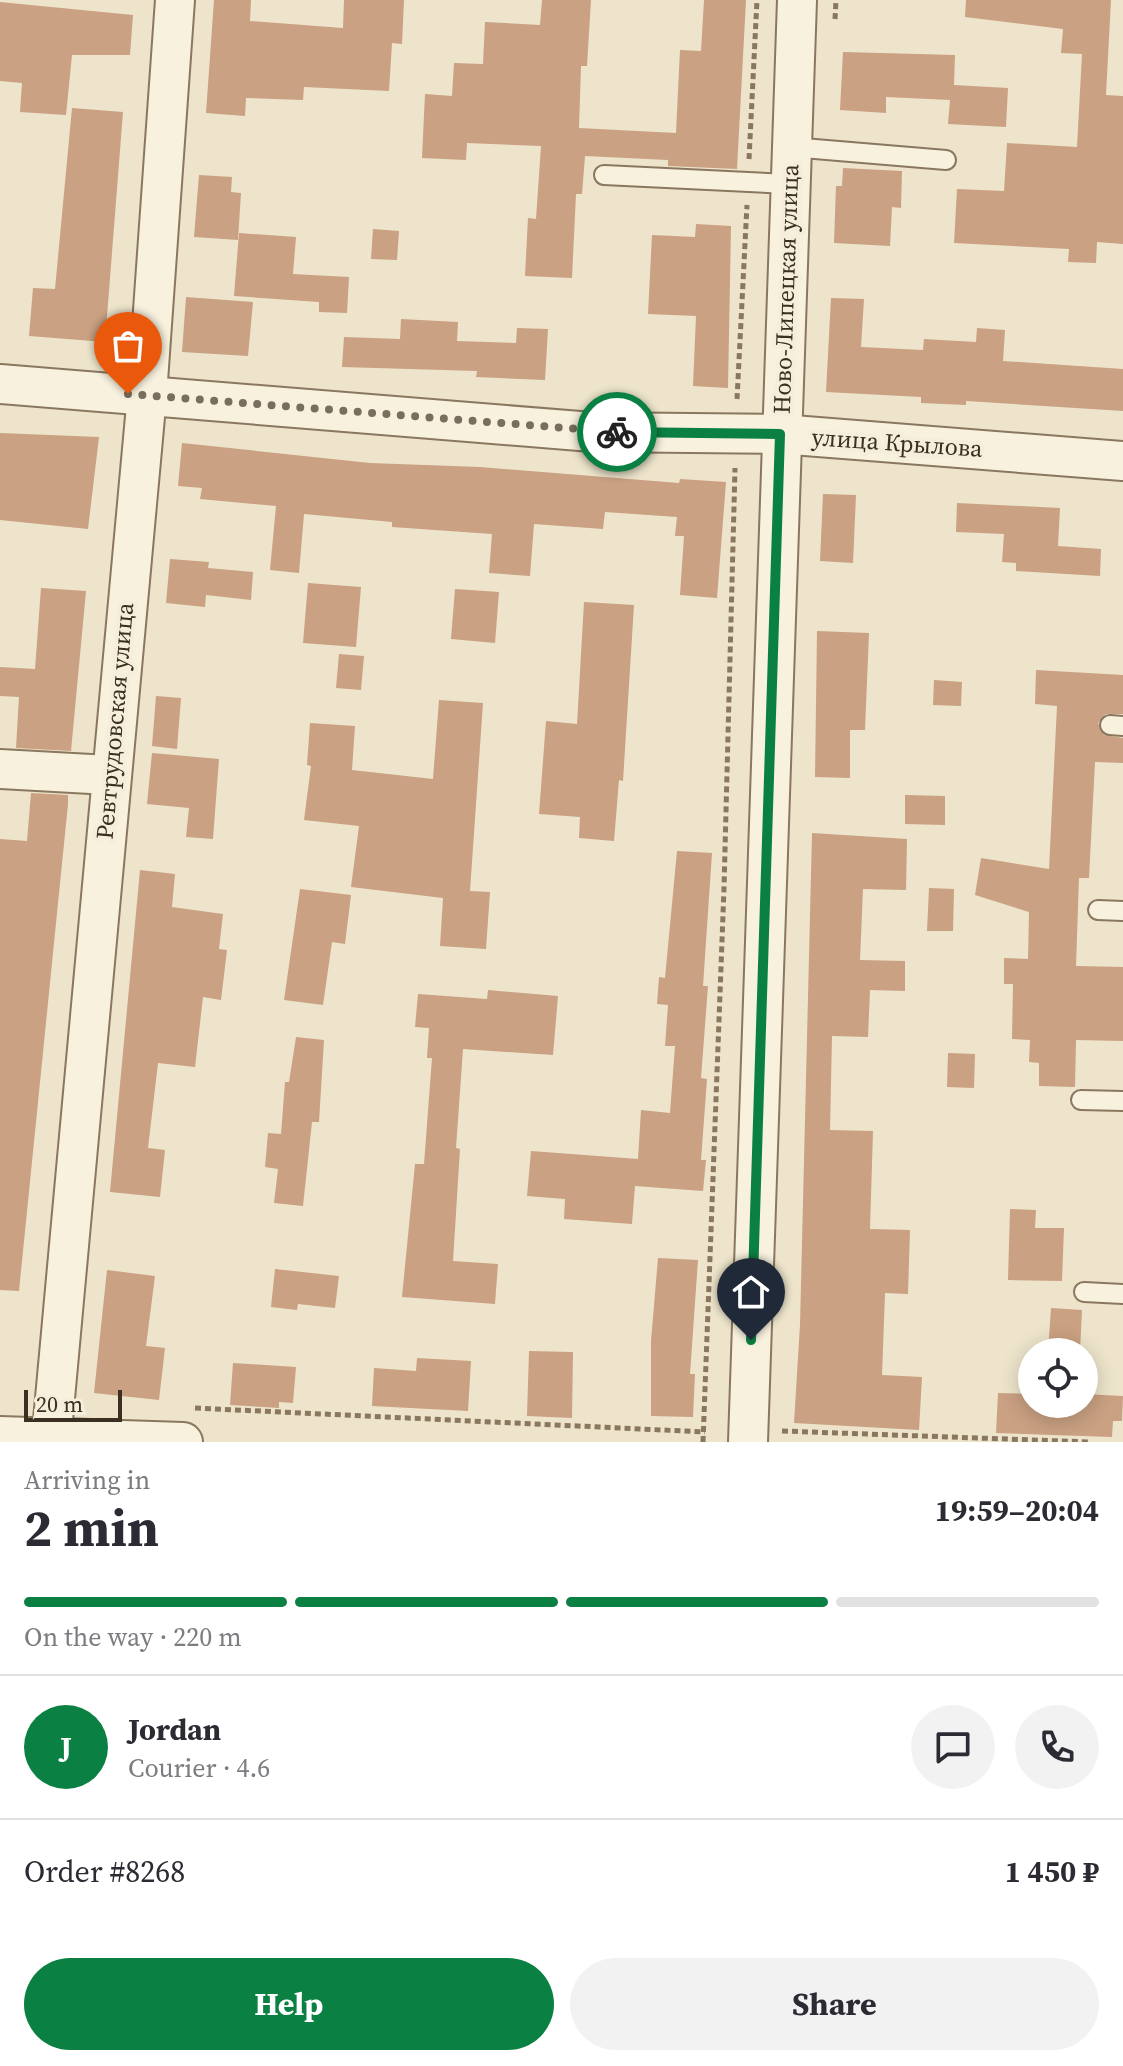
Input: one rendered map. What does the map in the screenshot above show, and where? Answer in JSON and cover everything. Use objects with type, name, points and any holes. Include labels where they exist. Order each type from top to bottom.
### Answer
[{"type":"street","name":"Ревтрудовская улица","points":[[51,1439],[109,775],[147,395],[175,0]]},
{"type":"street","name":"Ново-Липецкая улица","points":[[748,1438],[797,0]]},
{"type":"street","name":"улица Крылова","points":[[0,384],[592,432],[780,434],[1123,461]]},
{"type":"street","points":[[0,769],[109,775]]},
{"type":"street","points":[[0,1436],[51,1439],[182,1425]]},
{"type":"lane","points":[[604,175],[748,182],[790,165],[946,160]]},
{"type":"lane","points":[[1098,910],[1123,911]]},
{"type":"lane","points":[[1081,1100],[1123,1101]]},
{"type":"lane","points":[[1084,1292],[1123,1294]]},
{"type":"path","points":[[703,1442],[724,888],[736,433],[757,0]]},
{"type":"path","points":[[182,1425],[703,1432],[748,1438],[785,1430],[1090,1442]]},
{"type":"building","points":[[214,0],[251,0],[250,21],[343,28],[344,0],[404,0],[402,44],[392,43],[389,91],[304,87],[303,100],[246,98],[245,116],[206,113]]},
{"type":"building","points":[[542,0],[591,0],[587,66],[581,66],[579,128],[676,133],[680,50],[701,51],[704,0],[746,0],[737,169],[668,166],[668,160],[585,156],[582,194],[576,194],[572,278],[525,276],[528,218],[536,219],[541,146],[467,143],[466,160],[422,158],[425,94],[452,96],[454,63],[483,64],[485,22],[540,25]]},
{"type":"building","points":[[966,0],[1111,0],[1106,95],[1123,96],[1123,244],[1097,242],[1096,263],[1068,262],[1069,249],[954,243],[957,189],[1004,191],[1007,143],[1077,147],[1082,54],[1061,53],[1063,29],[965,17]]},
{"type":"building","points":[[0,2],[133,15],[130,55],[72,55],[66,115],[20,112],[22,83],[0,81]]},
{"type":"building","points":[[843,52],[955,55],[954,85],[1008,88],[1006,127],[948,124],[950,100],[886,97],[886,113],[840,110]]},
{"type":"building","points":[[72,108],[123,112],[105,342],[29,336],[33,288],[55,289]]},
{"type":"building","points":[[843,168],[902,171],[901,208],[892,207],[890,246],[834,243],[836,186],[842,186]]},
{"type":"building","points":[[199,175],[232,177],[231,192],[241,193],[238,240],[194,237]]},
{"type":"building","points":[[696,224],[731,226],[728,388],[693,386],[696,316],[648,314],[652,235],[695,237]]},
{"type":"building","points":[[373,229],[399,231],[397,260],[371,259]]},
{"type":"building","points":[[239,233],[296,237],[293,274],[349,277],[347,313],[319,312],[319,302],[234,296]]},
{"type":"building","points":[[186,297],[253,302],[248,356],[182,352]]},
{"type":"building","points":[[831,298],[864,299],[861,347],[923,350],[924,339],[976,342],[977,328],[1005,330],[1003,361],[1123,369],[1123,411],[966,401],[966,405],[921,403],[921,397],[826,392]]},
{"type":"building","points":[[401,319],[458,322],[457,341],[516,343],[517,328],[548,329],[545,380],[476,377],[477,371],[342,367],[344,337],[400,339]]},
{"type":"building","points":[[0,433],[99,437],[88,529],[0,520]]},
{"type":"building","points":[[182,443],[370,463],[480,467],[679,483],[680,479],[726,482],[717,598],[680,595],[684,536],[675,536],[677,517],[605,512],[603,529],[534,524],[530,576],[489,573],[492,534],[392,527],[392,522],[304,514],[299,573],[270,570],[276,506],[200,499],[202,488],[178,486]]},
{"type":"building","points":[[823,494],[856,495],[853,563],[820,561]]},
{"type":"building","points":[[957,503],[1060,508],[1058,546],[1101,549],[1100,576],[1016,571],[1016,563],[1002,562],[1004,534],[956,532]]},
{"type":"building","points":[[170,559],[209,562],[208,568],[253,572],[251,600],[206,595],[205,607],[166,603]]},
{"type":"building","points":[[308,583],[361,587],[356,647],[303,643]]},
{"type":"building","points":[[41,588],[86,591],[71,751],[16,748],[19,697],[0,696],[0,667],[35,669]]},
{"type":"building","points":[[455,589],[499,592],[495,643],[451,639]]},
{"type":"building","points":[[584,602],[634,605],[623,781],[619,780],[614,841],[579,838],[580,817],[539,814],[546,721],[577,724]]},
{"type":"building","points":[[817,631],[869,633],[865,730],[850,730],[850,778],[815,777]]},
{"type":"building","points":[[339,654],[364,656],[361,690],[336,688]]},
{"type":"building","points":[[1036,670],[1123,675],[1123,714],[1106,714],[1098,723],[1104,735],[1123,738],[1123,763],[1095,762],[1089,878],[1079,878],[1076,966],[1123,967],[1123,1041],[1076,1040],[1075,1087],[1039,1086],[1039,1063],[1029,1062],[1030,1040],[1012,1039],[1013,984],[1004,984],[1004,958],[1028,959],[1029,912],[975,895],[981,858],[1049,869],[1057,706],[1035,704]]},
{"type":"building","points":[[934,680],[962,682],[961,706],[933,705]]},
{"type":"building","points":[[156,696],[181,698],[177,749],[152,746]]},
{"type":"building","points":[[439,700],[483,703],[470,891],[490,892],[486,949],[440,946],[443,898],[351,887],[359,826],[304,820],[311,766],[307,765],[310,723],[355,726],[352,770],[433,779]]},
{"type":"building","points":[[152,753],[219,759],[213,839],[186,837],[189,808],[147,804]]},
{"type":"building","points":[[31,793],[68,795],[68,804],[19,1291],[0,1290],[0,839],[27,841]]},
{"type":"building","points":[[905,795],[945,796],[945,825],[905,824]]},
{"type":"building","points":[[812,833],[907,839],[906,890],[863,889],[860,960],[905,961],[905,991],[870,990],[868,1037],[832,1036],[830,1130],[873,1131],[870,1229],[910,1230],[908,1294],[885,1293],[882,1375],[922,1377],[919,1430],[794,1423],[800,1325]]},
{"type":"building","points":[[677,851],[712,853],[703,986],[708,986],[701,1078],[707,1079],[701,1160],[706,1160],[703,1191],[635,1186],[632,1224],[564,1219],[565,1199],[527,1196],[531,1151],[638,1159],[641,1110],[670,1113],[675,1046],[665,1046],[668,1005],[657,1004],[659,977],[665,978]]},
{"type":"building","points":[[140,870],[175,874],[172,907],[223,914],[219,949],[227,950],[221,1000],[203,997],[195,1067],[158,1063],[148,1148],[165,1150],[160,1197],[110,1192]]},
{"type":"building","points":[[929,888],[954,889],[953,931],[927,931]]},
{"type":"building","points":[[300,889],[351,895],[345,944],[332,942],[323,1005],[284,1000]]},
{"type":"building","points":[[488,990],[558,996],[553,1055],[463,1049],[453,1261],[498,1264],[495,1304],[402,1297],[415,1164],[424,1164],[432,1058],[427,1058],[429,1028],[415,1027],[418,994],[487,999]]},
{"type":"building","points":[[296,1037],[324,1040],[319,1122],[312,1122],[303,1206],[274,1203],[278,1169],[265,1167],[268,1133],[281,1134],[285,1082],[289,1082]]},
{"type":"building","points":[[948,1053],[975,1054],[974,1088],[947,1087]]},
{"type":"building","points":[[1010,1209],[1036,1210],[1035,1228],[1064,1228],[1062,1281],[1008,1280]]},
{"type":"building","points":[[658,1258],[698,1260],[690,1374],[695,1374],[693,1417],[651,1416],[651,1341]]},
{"type":"building","points":[[275,1269],[339,1276],[335,1308],[298,1304],[297,1310],[271,1307]]},
{"type":"building","points":[[107,1270],[155,1276],[146,1346],[165,1348],[159,1400],[94,1393]]},
{"type":"building","points":[[1051,1308],[1082,1310],[1081,1338],[1049,1338]]},
{"type":"building","points":[[529,1351],[573,1352],[572,1418],[527,1416]]},
{"type":"building","points":[[417,1358],[471,1361],[468,1411],[372,1406],[374,1368],[416,1371]]},
{"type":"building","points":[[233,1363],[296,1367],[293,1403],[279,1402],[279,1408],[230,1405]]},
{"type":"building","points":[[998,1393],[1018,1394],[1018,1418],[1098,1418],[1098,1395],[1123,1396],[1122,1421],[1113,1421],[1112,1437],[996,1433]]},
{"type":"way so far","points":[[128,394],[617,432]]},
{"type":"route","points":[[617,432],[780,434],[751,1340]]}]
